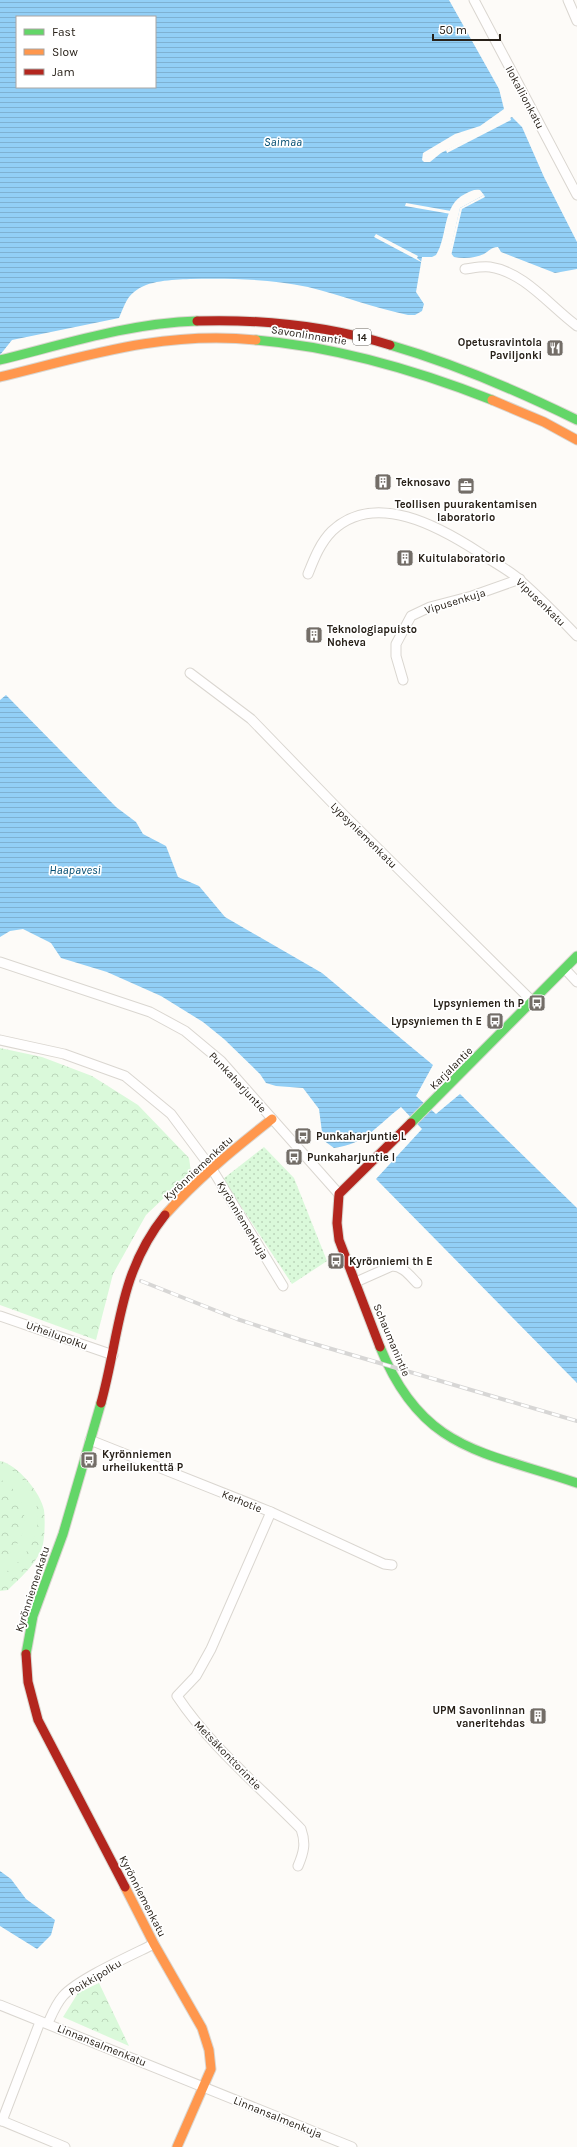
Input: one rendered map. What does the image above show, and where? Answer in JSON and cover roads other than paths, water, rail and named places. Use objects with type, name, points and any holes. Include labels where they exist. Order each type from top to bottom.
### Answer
[{"type":"main road","name":"Savonlinnantie","points":[[0,360],[132,328],[170,322],[230,320],[280,323],[349,334],[397,346],[478,374],[547,404],[577,420]]},
{"type":"main road","name":"Savonlinnantie","points":[[0,377],[136,345],[174,339],[228,338],[279,340],[343,352],[388,364],[470,391],[544,421],[577,440]]},
{"type":"main road","name":"Karjalantie","points":[[339,1194],[430,1105],[577,956]]},
{"type":"main road","name":"Kyrönniemenkatu","points":[[177,2147],[211,2069],[210,2050],[202,2028],[154,1944],[38,1720],[26,1680],[26,1659],[31,1625],[71,1511],[90,1440],[102,1403],[124,1296],[138,1257],[160,1223],[180,1199],[212,1169],[272,1119]]},
{"type":"main road","name":"Schaumanintie","points":[[339,1194],[337,1224],[339,1240],[392,1377],[404,1396],[427,1420],[445,1435],[476,1451],[577,1483]]},
{"type":"street","name":"Ilokallionkatu","points":[[474,0],[577,195]]},
{"type":"street","points":[[568,0],[577,21]]},
{"type":"street","points":[[465,269],[490,267],[513,276],[526,283],[577,326]]},
{"type":"street","name":"Vipusenkatu","points":[[308,574],[322,542],[332,532],[352,519],[379,513],[403,516],[435,527],[462,542],[520,579],[577,636]]},
{"type":"street","name":"Vipusenkuja","points":[[403,680],[396,656],[396,644],[411,616],[430,607],[472,596],[520,579]]},
{"type":"street","name":"Lypsyniemenkatu","points":[[190,673],[251,719],[344,815],[533,1002]]},
{"type":"street","name":"Punkaharjuntie","points":[[0,962],[150,1012],[185,1031],[221,1060],[339,1194]]},
{"type":"street","points":[[565,969],[577,982]]},
{"type":"street","name":"Kyrönniemenkuja","points":[[0,1040],[64,1054],[125,1076],[171,1114],[212,1169],[283,1286]]},
{"type":"street","points":[[356,1282],[392,1266],[397,1266],[406,1272],[417,1283]]},
{"type":"street","name":"Urheilupolku","points":[[0,1316],[113,1355]]},
{"type":"street","name":"Kerhotie","points":[[90,1440],[271,1512],[384,1564],[392,1565]]},
{"type":"street","name":"Metsäkonttorintie","points":[[271,1512],[211,1649],[196,1676],[177,1696],[194,1721],[224,1754],[301,1829],[305,1840],[303,1854],[298,1866]]},
{"type":"street","name":"Poikkipolku","points":[[1,2121],[44,2022],[64,1996],[107,1968],[154,1944]]},
{"type":"street","name":"Linnansalmenkatu","points":[[0,2005],[204,2088]]},
{"type":"street","name":"Linnansalmenkuja","points":[[204,2088],[329,2143],[352,2147]]},
{"type":"street","points":[[1,2121],[65,2147]]},
{"type":"water","name":"Saimaa","points":[[0,0],[449,0],[499,89],[504,109],[480,126],[455,134],[423,153],[422,160],[424,162],[430,162],[441,153],[512,117],[522,127],[544,177],[577,242],[577,269],[555,273],[501,252],[498,247],[492,248],[484,254],[477,256],[466,258],[454,257],[450,252],[460,208],[484,195],[480,190],[474,190],[458,199],[452,206],[446,222],[440,247],[436,255],[432,257],[422,257],[416,292],[424,304],[422,311],[415,315],[395,312],[308,287],[278,282],[220,279],[168,280],[146,285],[131,294],[119,318],[12,340],[0,355]]},
{"type":"water","name":"Haapavesi","points":[[6,695],[116,807],[136,822],[143,834],[166,846],[178,877],[199,886],[225,917],[322,973],[433,1065],[416,1096],[436,1114],[460,1094],[577,1208],[577,1383],[376,1179],[422,1129],[401,1107],[363,1138],[345,1146],[334,1148],[323,1140],[319,1109],[303,1088],[276,1086],[266,1083],[260,1074],[224,1039],[203,1022],[161,996],[107,972],[61,958],[51,943],[23,929],[10,931],[0,937],[0,700]]},
{"type":"water","points":[[0,1871],[11,1879],[26,1899],[55,1920],[51,1935],[37,1949],[0,1926]]},
{"type":"railway","points":[[141,1281],[237,1319],[301,1340],[577,1421]]},
{"type":"place","name":"Opetusravintola Paviljonki","points":[[555,348]]},
{"type":"place","name":"Teknosavo","points":[[383,482]]},
{"type":"place","name":"Teollisen puurakentamisen laboratorio","points":[[466,486]]},
{"type":"place","name":"Kuitulaboratorio","points":[[405,558]]},
{"type":"place","name":"Teknologiapuisto Noheva","points":[[314,635]]},
{"type":"place","name":"Lypsyniemen th P","points":[[537,1003]]},
{"type":"place","name":"Lypsyniemen th E","points":[[495,1021]]},
{"type":"place","name":"Punkaharjuntie L","points":[[303,1136]]},
{"type":"place","name":"Punkaharjuntie I","points":[[294,1157]]},
{"type":"place","name":"Kyrönniemi th E","points":[[336,1261]]},
{"type":"place","name":"Kyrönniemen urheilukenttä P","points":[[89,1460]]},
{"type":"place","name":"UPM Savonlinnan vaneritehdas","points":[[538,1716]]}]
